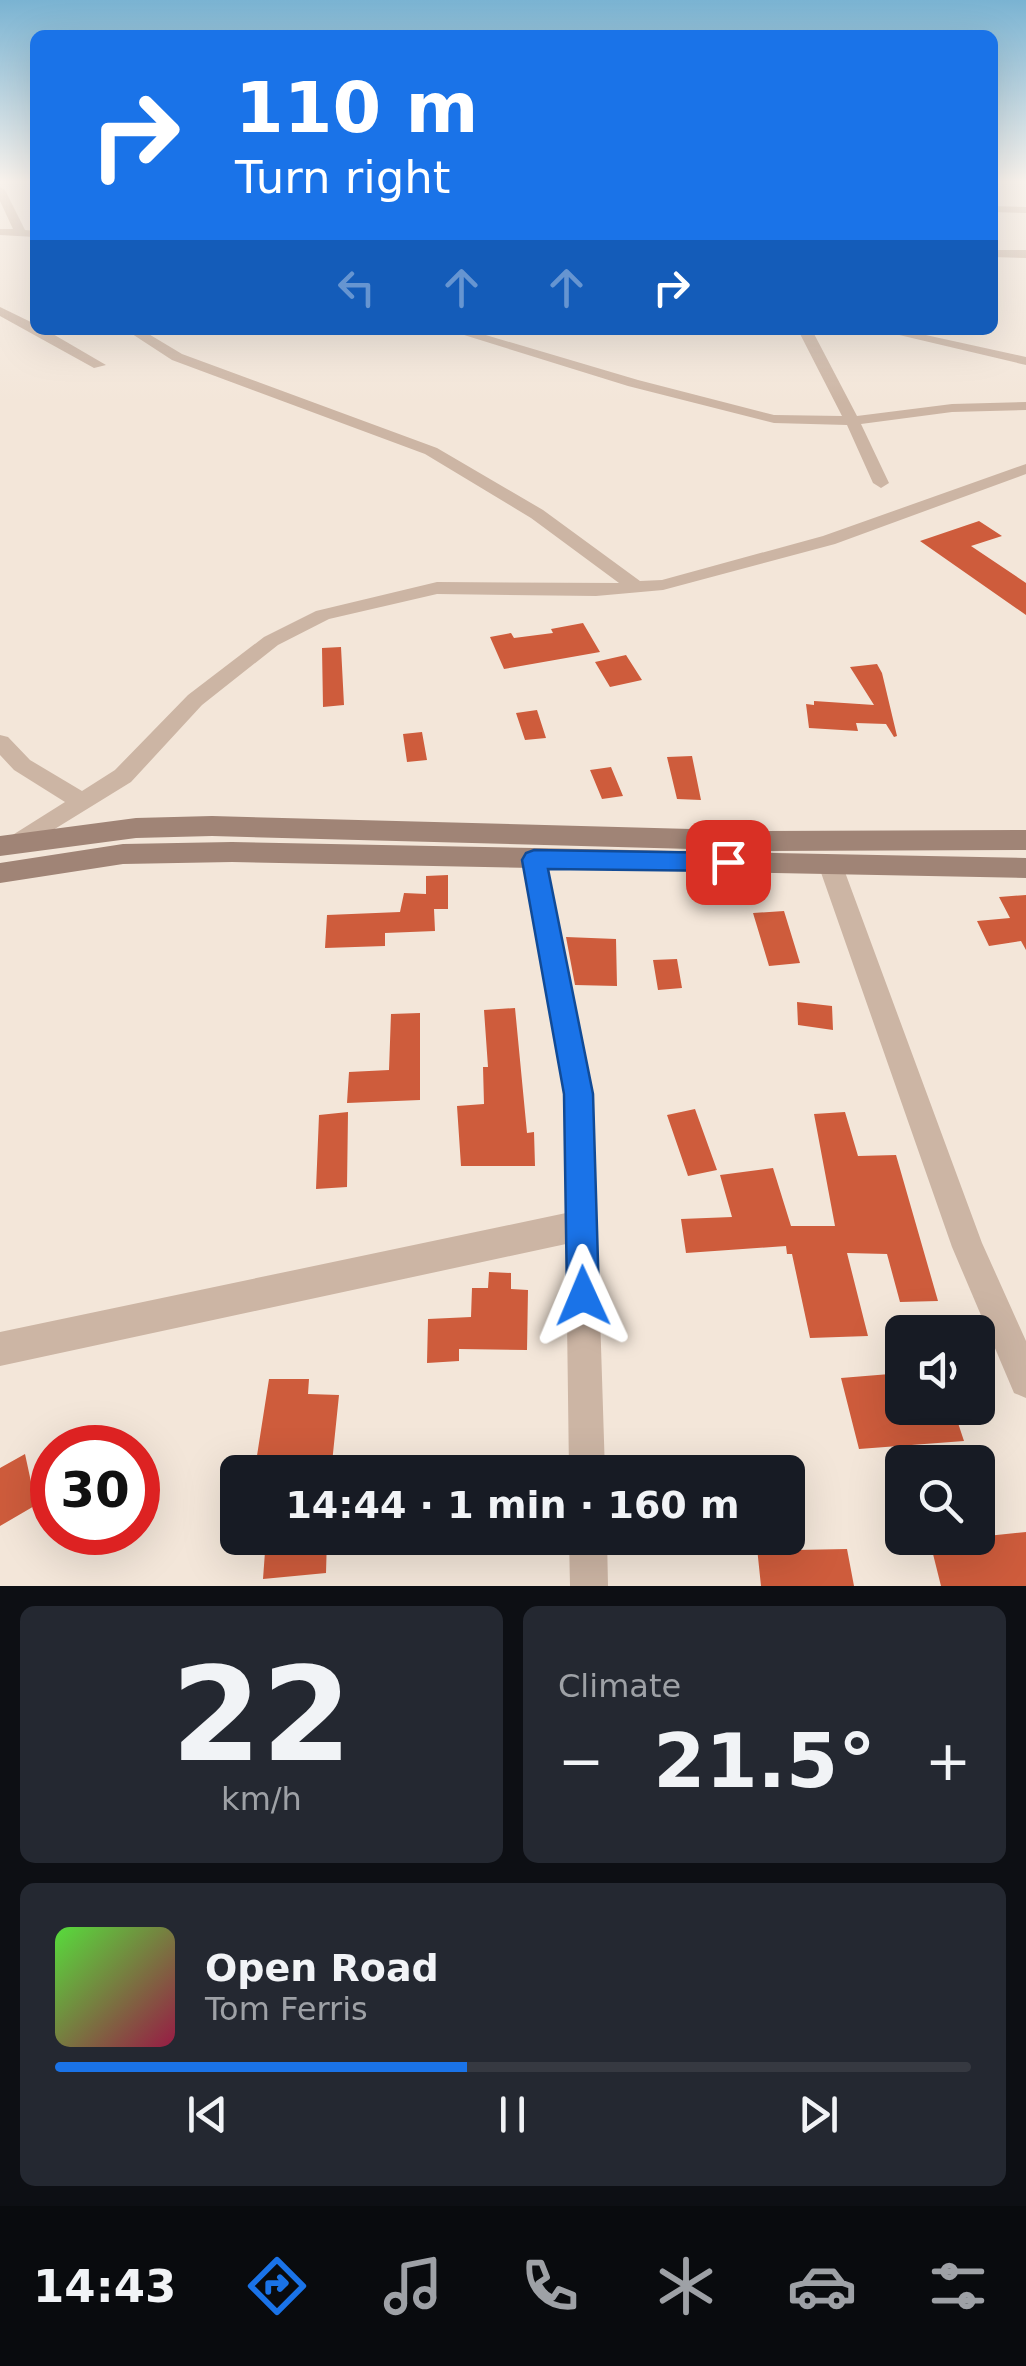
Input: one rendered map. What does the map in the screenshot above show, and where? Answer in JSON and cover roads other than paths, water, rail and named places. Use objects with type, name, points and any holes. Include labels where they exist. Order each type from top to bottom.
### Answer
[{"type":"street","points":[[0,311],[30,327]]},
{"type":"street","points":[[45,335],[99,365]]},
{"type":"street","points":[[140,335],[177,357],[431,451],[537,514],[636,587]]},
{"type":"street","points":[[471,335],[633,384],[774,419],[852,421],[952,408],[1026,406]]},
{"type":"street","points":[[808,335],[881,483]]},
{"type":"street","points":[[908,335],[1026,361]]},
{"type":"street","points":[[10,844],[123,776],[195,700],[272,641],[323,615],[436,588],[663,586],[829,540],[1026,469]]},
{"type":"street","points":[[0,742],[22,765],[82,802]]},
{"type":"street","points":[[10,844],[136,828],[193,827],[830,864],[1026,868]]},
{"type":"street","points":[[0,873],[123,854],[496,859],[532,846],[1026,840]]},
{"type":"street","points":[[532,846],[579,1094],[587,1455]]},
{"type":"street","points":[[830,864],[968,1246],[1026,1381]]},
{"type":"street","points":[[0,1349],[582,1224]]},
{"type":"street","points":[[588,1555],[589,1586]]}]
